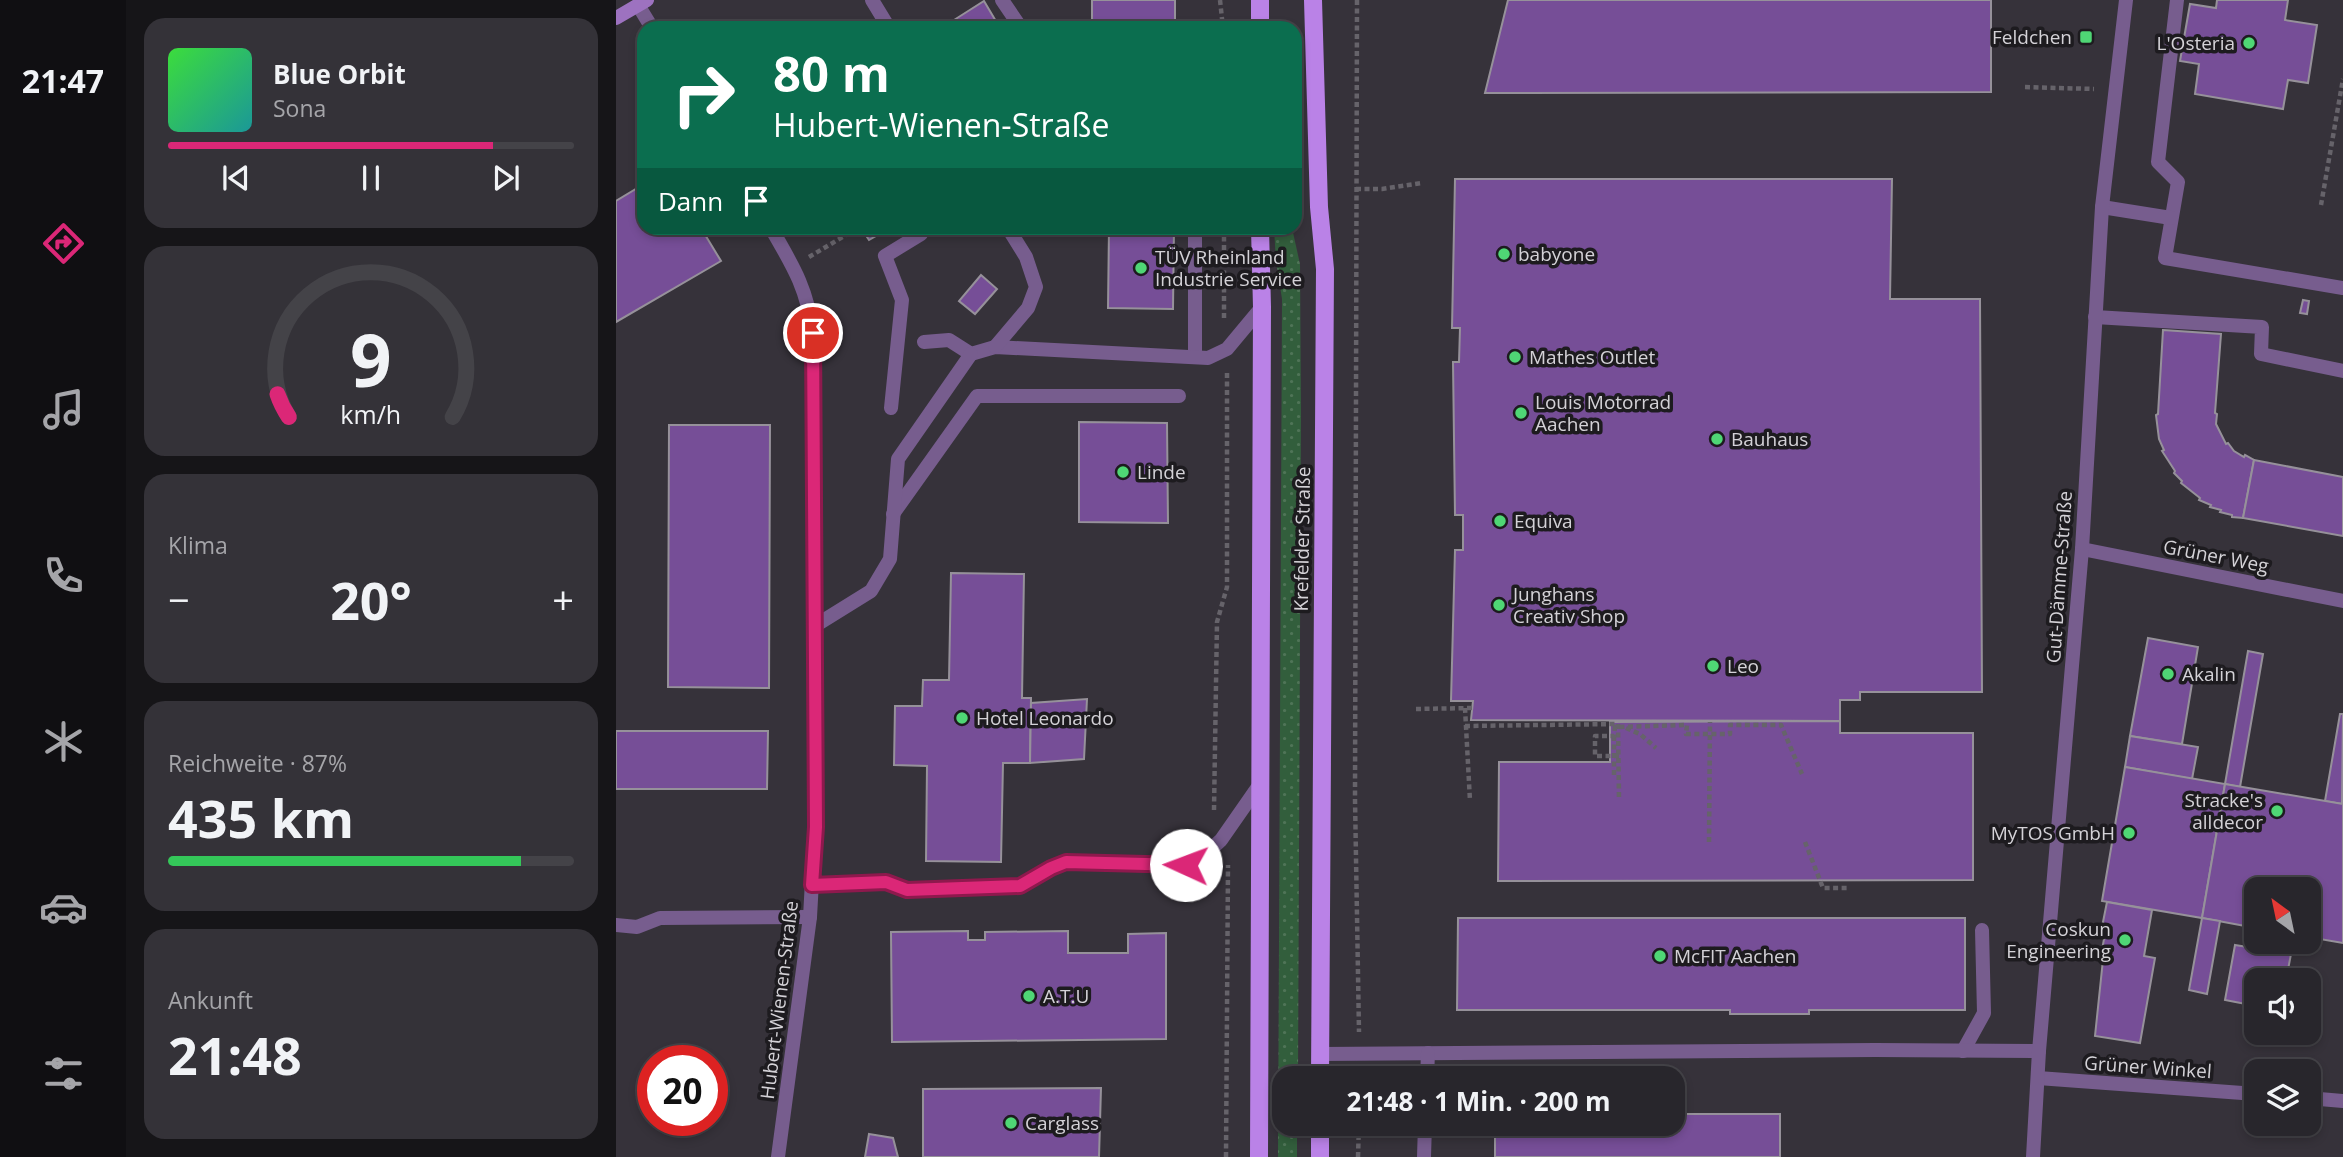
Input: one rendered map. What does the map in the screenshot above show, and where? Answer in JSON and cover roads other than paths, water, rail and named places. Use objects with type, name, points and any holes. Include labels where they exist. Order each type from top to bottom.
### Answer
[{"type":"main road","points":[[1260,21],[1261,0]]},
{"type":"main road","name":"Krefelder Straße","points":[[1313,0],[1319,207],[1325,270],[1320,1066]]},
{"type":"main road","points":[[616,18],[643,3]]},
{"type":"main road","name":"Krefelder Straße","points":[[1259,1157],[1260,235]]},
{"type":"main road","points":[[1320,1136],[1320,1157]]},
{"type":"street","points":[[872,0],[885,21]]},
{"type":"street","points":[[1002,0],[1016,21]]},
{"type":"street","name":"Gut-Dämme-Straße","points":[[2033,1157],[2039,1051],[2082,549],[2102,207],[2126,0]]},
{"type":"street","points":[[2176,0],[2158,162],[2178,182],[2165,258],[2343,288]]},
{"type":"street","points":[[643,3],[649,21]]},
{"type":"street","points":[[2102,207],[2171,218]]},
{"type":"street","name":"Hubert-Wienen-Straße","points":[[775,235],[801,280],[813,333],[816,827],[810,917],[778,1157]]},
{"type":"street","points":[[891,408],[902,300],[885,256],[919,235]]},
{"type":"street","points":[[996,347],[1028,308],[1036,287],[1026,257],[1012,235]]},
{"type":"street","points":[[1195,235],[1195,356]]},
{"type":"street","points":[[813,626],[871,591],[890,559],[898,459],[971,354],[996,347],[1208,358],[1227,349],[1262,307]]},
{"type":"street","points":[[2095,317],[2262,327],[2260,354],[2343,371]]},
{"type":"street","points":[[924,342],[949,340],[971,354]]},
{"type":"street","points":[[893,514],[977,396],[1179,396]]},
{"type":"street","name":"Grüner Weg","points":[[2082,549],[2343,601]]},
{"type":"street","points":[[812,885],[886,882],[907,890],[1020,886],[1066,862],[1195,864],[1221,840],[1260,784]]},
{"type":"street","points":[[616,925],[637,927],[660,918],[810,917]]},
{"type":"street","points":[[1963,1051],[1984,1013],[1982,930]]},
{"type":"street","points":[[1320,1054],[2039,1051]]},
{"type":"street","points":[[1427,1066],[1428,1053]]},
{"type":"street","name":"Grüner Winkel","points":[[2038,1078],[2244,1093]]},
{"type":"street","points":[[2321,1099],[2343,1101]]},
{"type":"street","points":[[1424,1157],[1425,1136]]},
{"type":"place","name":"Feldchen","points":[[2086,37]]},
{"type":"place","name":"L'Osteria","points":[[2249,43]]},
{"type":"place","name":"babyone","points":[[1504,254]]},
{"type":"place","name":"TÜV Rheinland Industrie Service","points":[[1141,268]]},
{"type":"place","name":"Mathes Outlet","points":[[1515,357]]},
{"type":"place","name":"Louis Motorrad Aachen","points":[[1521,413]]},
{"type":"place","name":"Bauhaus","points":[[1717,439]]},
{"type":"place","name":"Linde","points":[[1123,472]]},
{"type":"place","name":"Equiva","points":[[1500,521]]},
{"type":"place","name":"Junghans Creativ Shop","points":[[1499,605]]},
{"type":"place","name":"Leo","points":[[1713,666]]},
{"type":"place","name":"Akalin","points":[[2168,674]]},
{"type":"place","name":"Hotel Leonardo","points":[[962,718]]},
{"type":"place","name":"Stracke's alldecor","points":[[2277,811]]},
{"type":"place","name":"MyTOS GmbH","points":[[2129,833]]},
{"type":"place","name":"Coskun Engineering","points":[[2125,940]]},
{"type":"place","name":"McFIT Aachen","points":[[1660,956]]},
{"type":"place","name":"A.T.U","points":[[1029,996]]},
{"type":"place","name":"Carglass","points":[[1011,1123]]}]
